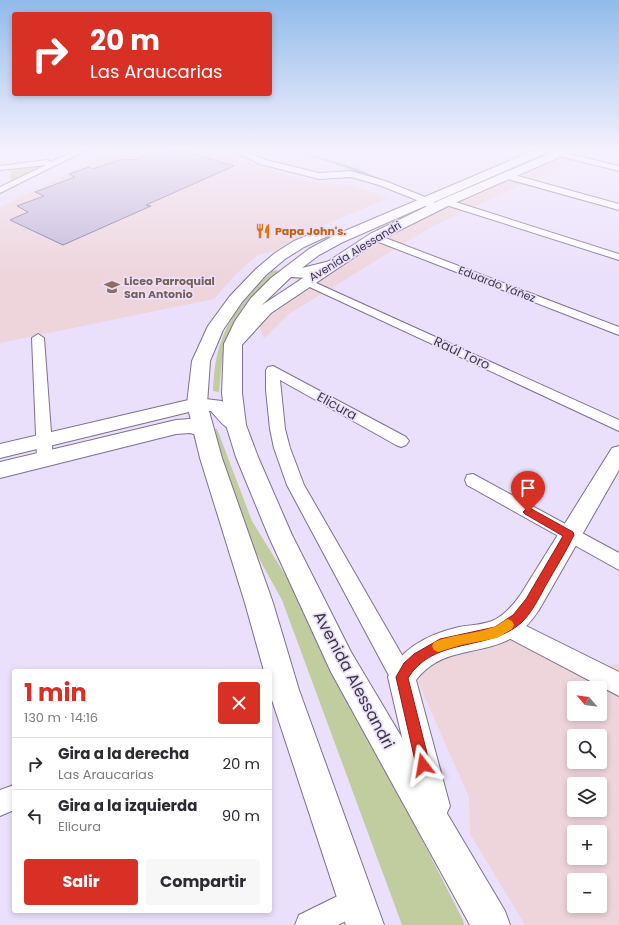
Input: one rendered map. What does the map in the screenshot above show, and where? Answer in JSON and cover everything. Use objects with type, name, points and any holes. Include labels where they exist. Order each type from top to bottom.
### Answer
[{"type":"main road","name":"Avenida Alessandri","points":[[360,913],[277,693],[259,603],[211,458],[197,404],[202,361],[214,330],[236,299],[261,272],[280,256],[299,244],[416,193]]},
{"type":"main road","name":"Avenida Alessandri","points":[[454,193],[429,205],[338,240],[314,252],[287,271],[257,301],[243,321],[233,344],[232,393],[236,425],[247,457],[281,537],[341,662],[441,837],[484,919]]},
{"type":"main road","name":"Avenida Alessandri","points":[[233,344],[265,310],[305,281],[429,205],[446,202],[467,193]]},
{"type":"main road","points":[[299,244],[279,264],[280,268],[296,274],[307,273],[330,265]]},
{"type":"street","points":[[399,193],[429,205]]},
{"type":"street","points":[[569,193],[619,207]]},
{"type":"street","points":[[446,202],[619,256]]},
{"type":"street","name":"Eduardo Yáñez","points":[[379,235],[619,321]]},
{"type":"street","name":"Eduardo Yáñez","points":[[379,235],[619,331]]},
{"type":"street","name":"Raúl Toro","points":[[305,281],[619,426]]},
{"type":"street","points":[[38,338],[44,450]]},
{"type":"street","name":"Elicura","points":[[401,441],[273,370],[272,389],[276,425],[291,476],[402,677]]},
{"type":"street","points":[[0,470],[44,450],[197,404]]},
{"type":"street","name":"Avenida Alessandri","points":[[197,404],[216,405],[236,425]]},
{"type":"street","points":[[0,451],[44,450],[176,427],[190,426],[204,430]]},
{"type":"street","points":[[441,837],[402,677],[408,667],[418,658],[444,643],[497,632],[517,619],[530,602],[619,454]]},
{"type":"street","points":[[473,480],[619,562]]},
{"type":"street","points":[[506,626],[604,675],[619,685]]},
{"type":"street","points":[[0,803],[12,798]]},
{"type":"street","points":[[309,925],[360,913]]},
{"type":"shaded area","points":[[28,193],[374,193],[388,198],[306,233],[274,251],[258,255],[236,274],[214,299],[0,343],[0,207]]},
{"type":"shaded area","points":[[476,193],[504,193],[431,227],[289,314],[264,339],[259,325],[280,303],[358,252],[429,213]]},
{"type":"shaded area","points":[[510,639],[593,681],[567,681],[567,721],[607,721],[607,681],[599,681],[611,665],[619,664],[619,925],[525,925],[470,834],[469,797],[418,682],[424,672],[440,659],[465,652],[479,652]]},
{"type":"green space","points":[[277,270],[279,273],[227,342],[222,360],[219,392],[213,391],[218,353],[222,338],[229,324],[237,311],[258,285],[272,271]]},
{"type":"green space","points":[[214,429],[217,429],[252,521],[297,594],[463,920],[464,925],[402,925],[282,600],[256,553],[231,486]]},
{"type":"building","points":[[38,193],[173,193],[146,205],[151,206],[63,245],[10,220],[28,212],[17,206],[44,196]]},
{"type":"slow traffic","points":[[438,646],[444,643],[497,632],[508,625]]},
{"type":"place","name":"Papa John's.","points":[[263,231]]},
{"type":"place","name":"Liceo Parroquial San Antonio","points":[[112,287]]},
{"type":"route","points":[[423,765],[402,677],[408,667],[418,658],[444,643],[497,632],[517,619],[530,602],[569,535],[528,512]]}]
